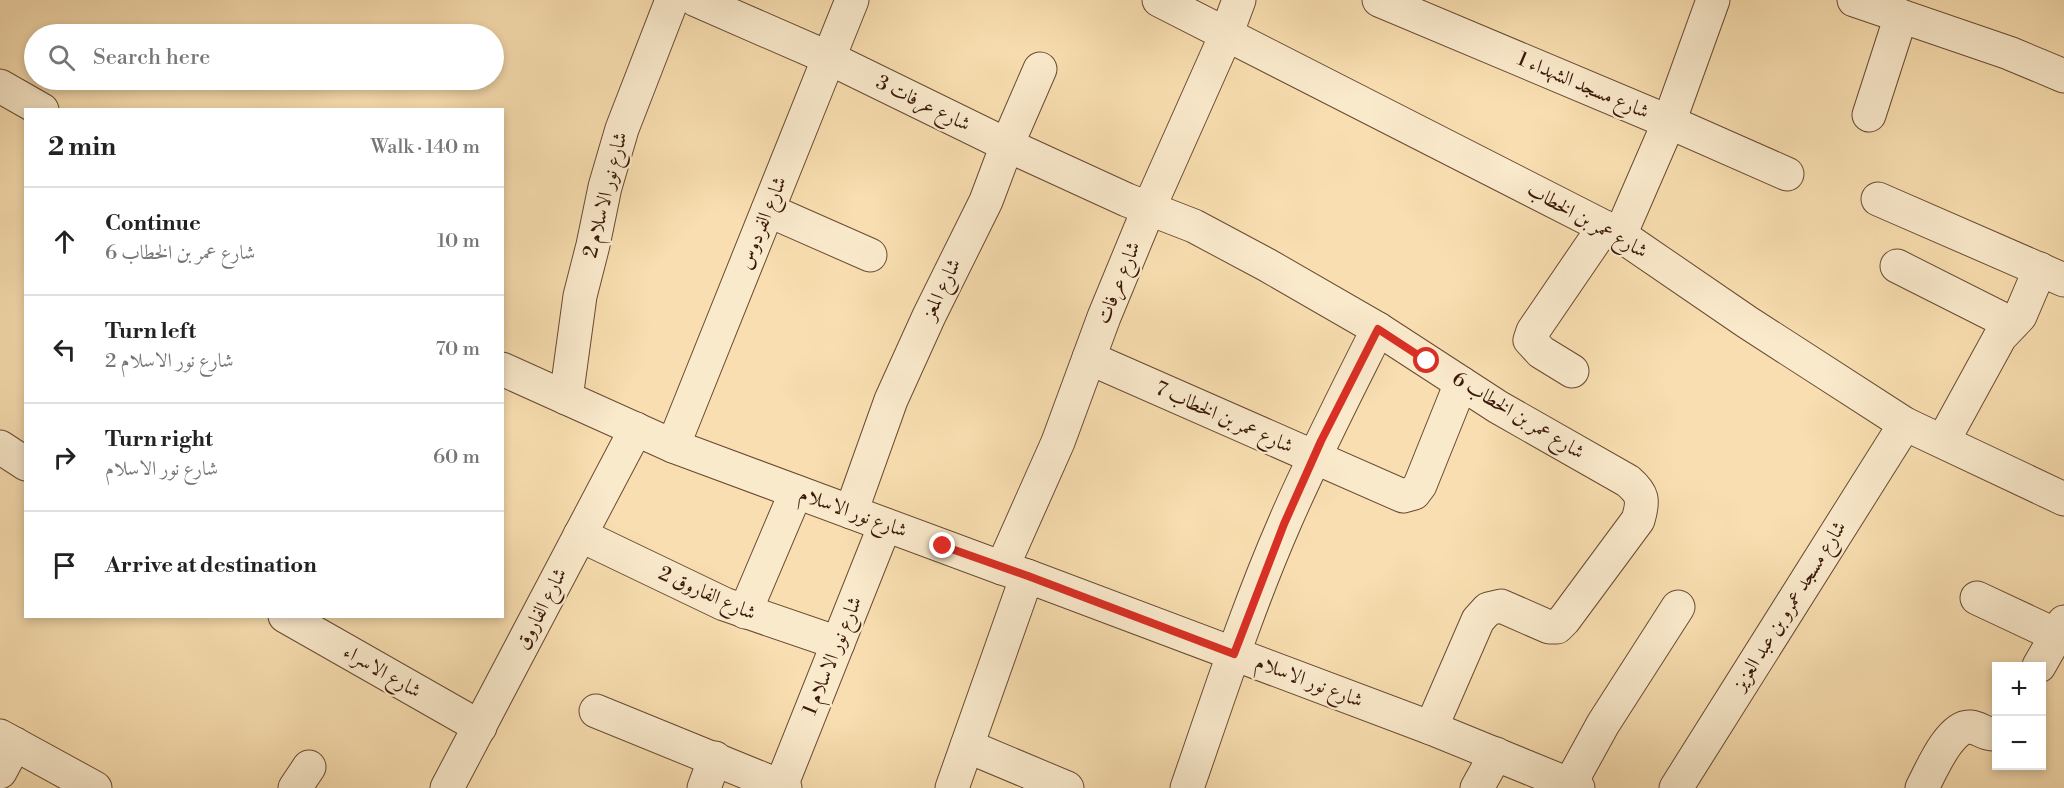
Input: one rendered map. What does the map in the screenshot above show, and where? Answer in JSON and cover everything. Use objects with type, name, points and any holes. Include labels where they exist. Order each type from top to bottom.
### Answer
[{"type":"street","name":"شارع نور الاسلام 2","points":[[566,398],[580,296],[605,187],[622,129],[672,0]]},
{"type":"street","name":"شارع عرفات 3","points":[[696,0],[829,58],[1007,145],[1149,208]]},
{"type":"street","name":"شارع الفردوس","points":[[673,446],[852,0]]},
{"type":"street","name":"شارع عمر بن الخطاب","points":[[1159,0],[1612,231],[1905,424],[2064,499]]},
{"type":"street","name":"شارع عرفات","points":[[952,788],[967,746],[1015,572],[1089,358],[1149,208],[1226,35],[1239,0]]},
{"type":"street","name":"شارع مسجد الشهداء 1","points":[[1379,0],[1669,122],[1786,174]]},
{"type":"street","points":[[1572,371],[1541,352],[1530,340],[1533,331],[1612,231],[1669,122],[1713,0]]},
{"type":"street","points":[[1854,0],[2009,53],[2064,76]]},
{"type":"street","points":[[1869,115],[1901,16]]},
{"type":"street","name":"شارع المعز","points":[[850,512],[891,400],[929,316],[986,201],[1040,69]]},
{"type":"street","points":[[0,86],[38,108]]},
{"type":"street","points":[[1878,199],[2052,274],[2000,337],[1943,441]]},
{"type":"street","name":"شارع عمر بن الخطاب 6","points":[[1149,208],[1194,226],[1268,265],[1378,329],[1498,407],[1628,481],[1639,491],[1642,505],[1638,520],[1557,627],[1549,627],[1501,606],[1488,609],[1478,620],[1431,728]]},
{"type":"street","points":[[768,210],[870,255]]},
{"type":"street","points":[[1897,266],[2012,324]]},
{"type":"street","points":[[1187,788],[1234,654],[1284,524],[1378,329]]},
{"type":"street","name":"شارع عمر بن الخطاب 7","points":[[1089,358],[1403,496],[1414,493],[1420,485],[1461,383]]},
{"type":"street","name":"شارع نور الاسلام","points":[[504,373],[673,446],[1431,728],[1574,786]]},
{"type":"street","name":"شارع مسجد عمرو بن عبد العزيز","points":[[1676,788],[1905,424]]},
{"type":"street","name":"شارع الفاروق","points":[[447,788],[636,429]]},
{"type":"street","points":[[0,447],[24,463]]},
{"type":"street","points":[[745,612],[796,492]]},
{"type":"street","name":"شارع نور الاسلام 1","points":[[783,787],[885,525]]},
{"type":"street","name":"شارع الفاروق 2","points":[[580,535],[745,612],[838,644]]},
{"type":"street","points":[[1977,598],[2060,628],[2041,662]]},
{"type":"street","points":[[1574,786],[1609,714],[1678,607]]},
{"type":"street","name":"شارع الاسراء","points":[[289,618],[480,727]]},
{"type":"street","points":[[596,711],[709,773],[783,787]]},
{"type":"street","points":[[1922,788],[1950,737],[1958,730],[1968,727],[1987,735],[1992,734]]},
{"type":"street","points":[[0,772],[8,740],[95,788]]},
{"type":"street","points":[[967,746],[1067,788]]},
{"type":"street","points":[[1478,788],[1496,754]]},
{"type":"route","points":[[943,546],[1234,654],[1284,524],[1321,441],[1378,329],[1427,361]]}]
